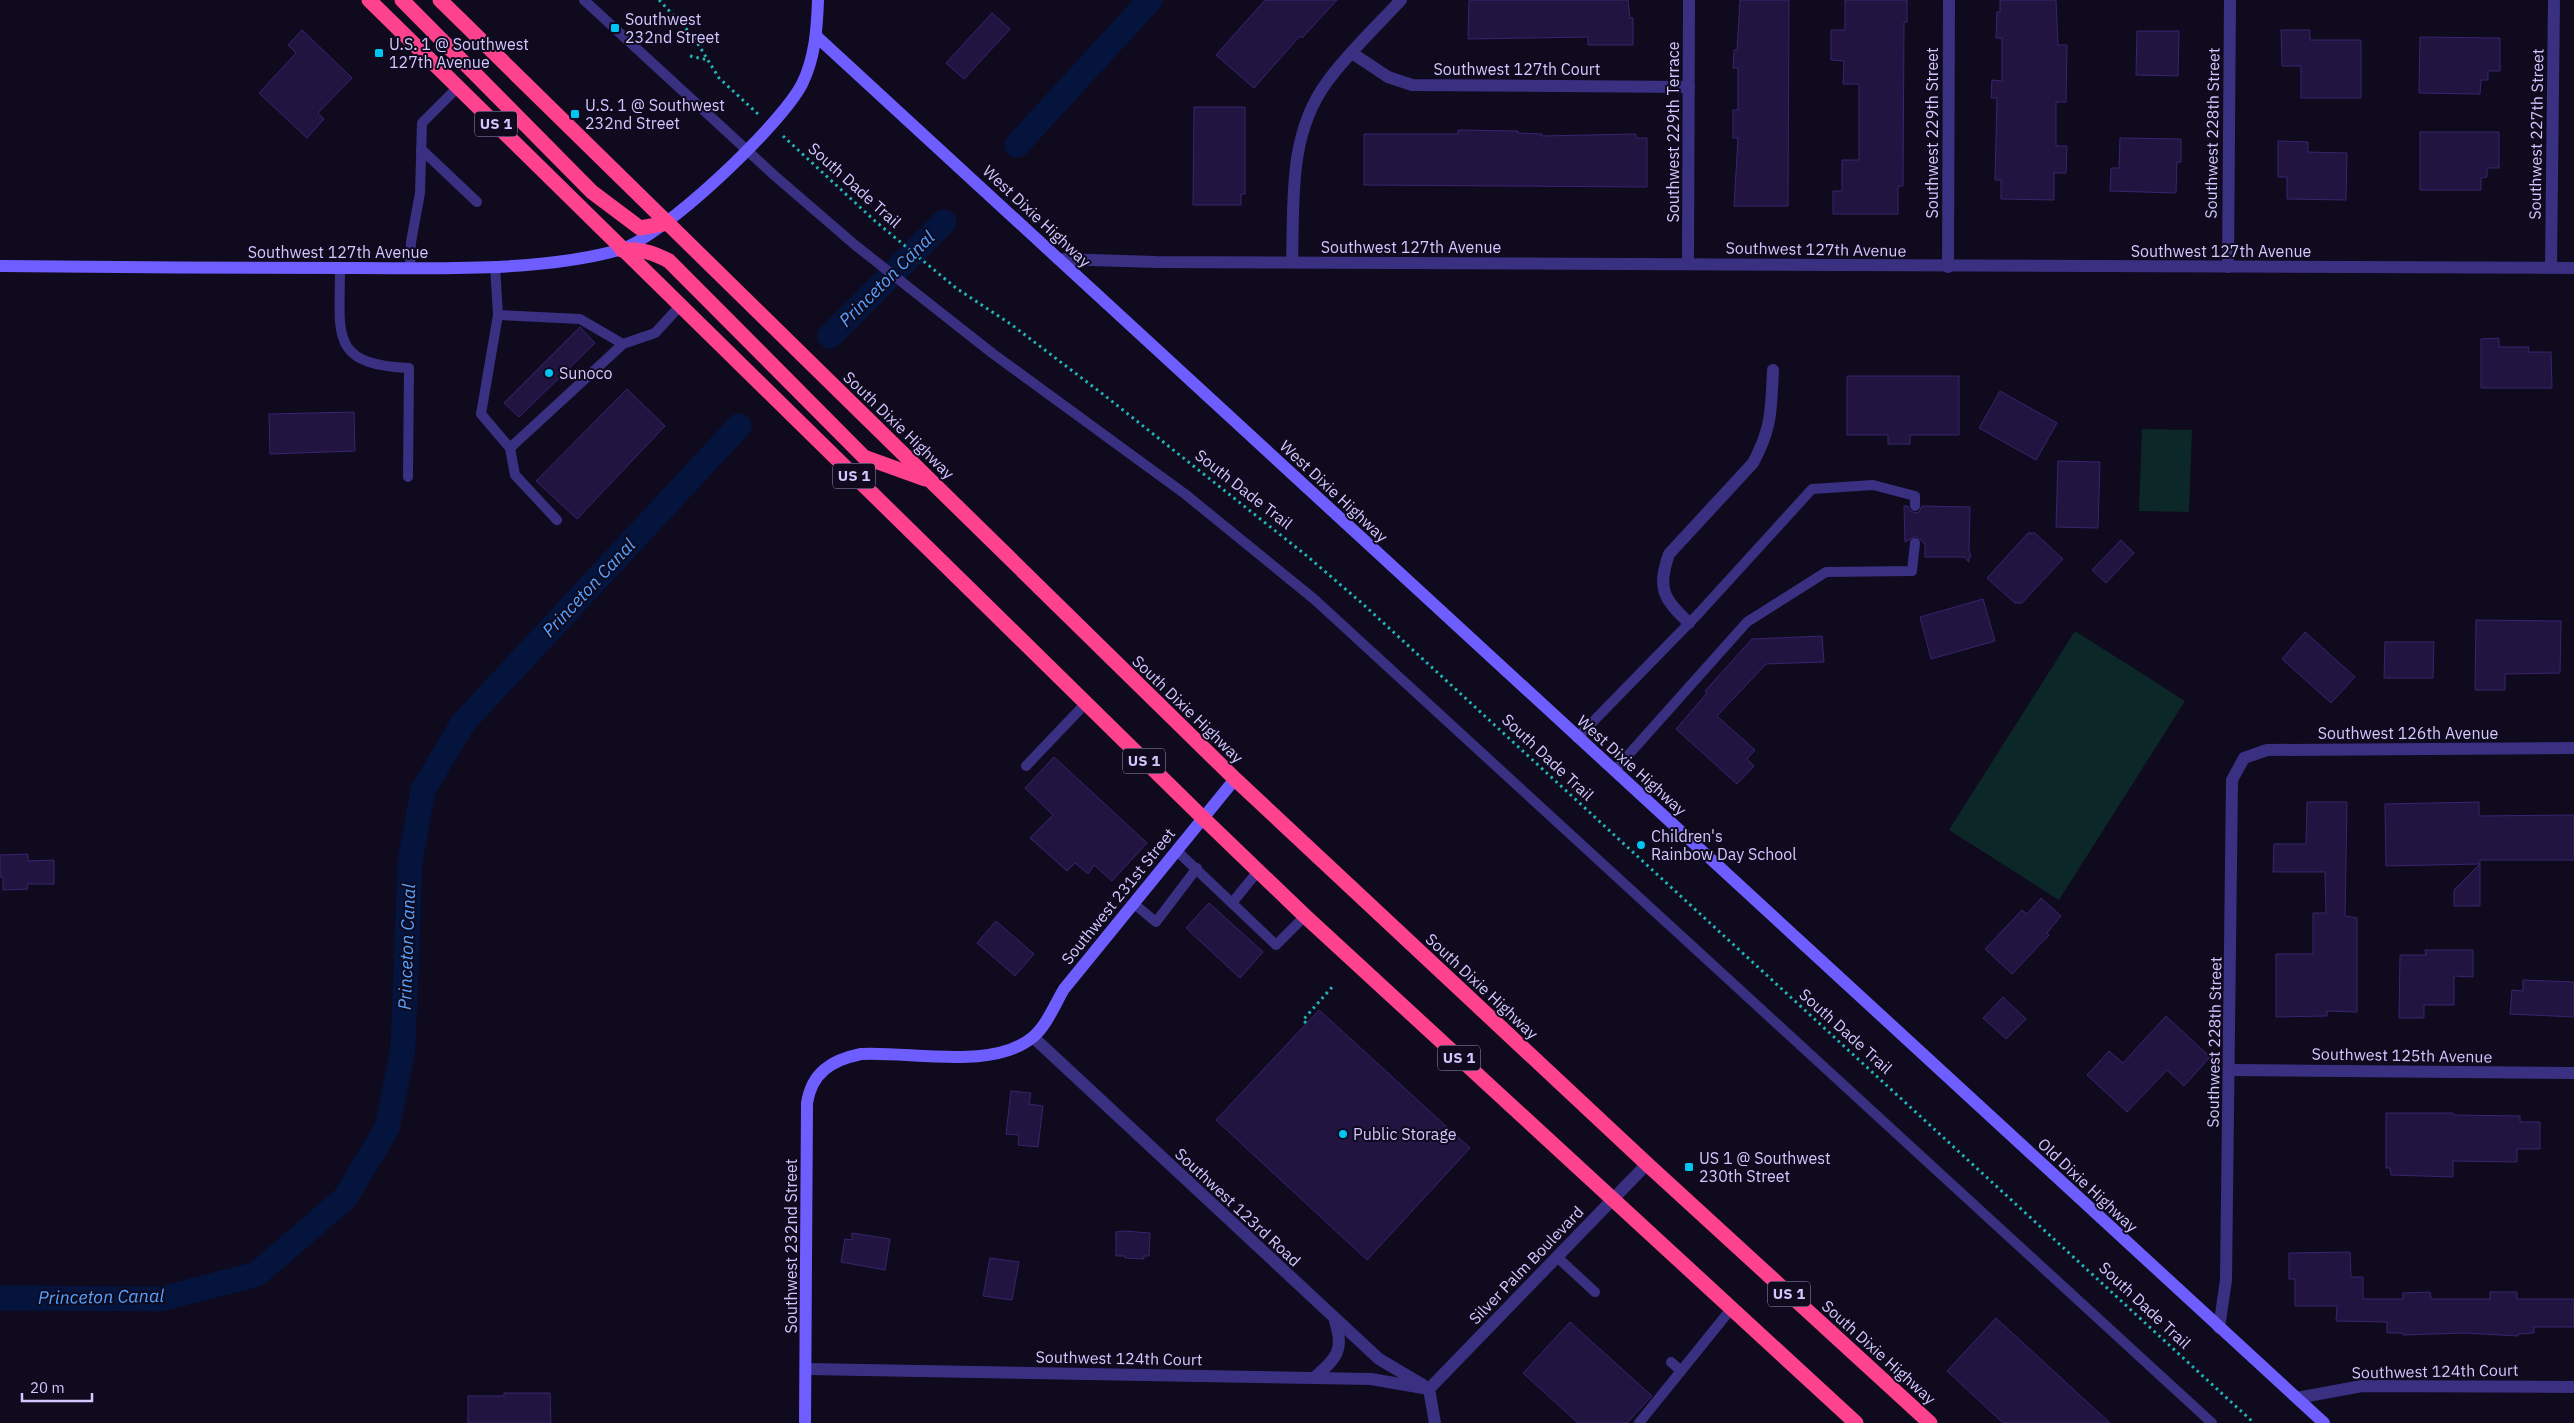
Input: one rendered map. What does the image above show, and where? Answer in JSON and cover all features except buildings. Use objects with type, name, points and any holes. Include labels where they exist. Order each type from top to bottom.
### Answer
[{"type":"highway","name":"US 1","points":[[369,0],[622,250],[1305,916],[1856,1423]]},
{"type":"highway","points":[[402,0],[592,192],[640,228],[668,223]]},
{"type":"highway","name":"South Dixie Highway","points":[[440,0],[1235,779],[1647,1164],[1930,1423]]},
{"type":"highway","points":[[622,250],[640,249],[651,251],[669,261],[864,457],[931,481]]},
{"type":"street","points":[[668,223],[771,126],[798,91],[810,62],[816,36],[818,0]]},
{"type":"street","points":[[1292,262],[1294,170],[1301,137],[1316,98],[1327,82],[1400,0]]},
{"type":"street","name":"Southwest 229th Terrace","points":[[1688,264],[1689,0]]},
{"type":"street","name":"Southwest 229th Street","points":[[1948,267],[1949,0]]},
{"type":"street","name":"Southwest 228th Street","points":[[2228,267],[2230,0]]},
{"type":"street","name":"Southwest 227th Street","points":[[2550,268],[2554,0]]},
{"type":"street","name":"West Dixie Highway","points":[[816,36],[980,184],[1058,259],[1832,969]]},
{"type":"street","name":"Southwest 127th Court","points":[[1352,54],[1388,77],[1412,85],[1689,87]]},
{"type":"street","name":"Southwest 127th Avenue","points":[[0,266],[410,268],[495,266],[582,259],[622,250],[668,223]]},
{"type":"street","name":"Southwest 127th Avenue","points":[[1058,259],[1948,267],[2574,268]]},
{"type":"street","points":[[1689,624],[1669,604],[1663,590],[1662,572],[1669,554],[1753,463],[1762,447],[1770,426],[1773,370]]},
{"type":"street","name":"Southwest 126th Avenue","points":[[2244,758],[2267,750],[2574,748]]},
{"type":"street","name":"Southwest 228th Street","points":[[2218,1328],[2226,1280],[2232,780],[2244,758]]},
{"type":"street","name":"Southwest 231st Street","points":[[1033,1037],[1042,1028],[1064,989],[1235,779]]},
{"type":"street","name":"Old Dixie Highway","points":[[1832,969],[2218,1328],[2324,1423]]},
{"type":"street","name":"Southwest 232nd Street","points":[[806,1423],[807,1103],[809,1092],[819,1073],[829,1064],[845,1057],[861,1054],[975,1055],[1006,1050],[1033,1037]]},
{"type":"street","name":"Southwest 123rd Road","points":[[1033,1037],[1379,1359],[1429,1389]]},
{"type":"street","name":"Southwest 125th Avenue","points":[[2230,1070],[2574,1073]]},
{"type":"street","name":"Silver Palm Boulevard","points":[[1429,1389],[1647,1164]]},
{"type":"street","points":[[1314,1378],[1333,1360],[1339,1349],[1340,1335],[1334,1318]]},
{"type":"street","name":"Southwest 124th Court","points":[[807,1369],[1371,1379],[1429,1389]]},
{"type":"street","name":"Southwest 124th Court","points":[[2297,1398],[2362,1386],[2574,1386]]},
{"type":"street","points":[[1429,1389],[1435,1423]]},
{"type":"lane","points":[[584,0],[855,245],[937,311],[1159,475],[1268,560],[1328,611],[2212,1423]]},
{"type":"lane","points":[[410,268],[410,242],[420,193],[422,123],[458,87]]},
{"type":"lane","points":[[421,149],[477,202]]},
{"type":"lane","points":[[495,266],[498,315],[481,414],[510,448],[515,475],[557,520]]},
{"type":"lane","points":[[340,268],[340,328],[344,343],[355,356],[367,363],[380,367],[409,368],[408,477]]},
{"type":"lane","points":[[510,448],[623,344],[655,333],[680,306]]},
{"type":"lane","points":[[498,315],[580,319],[623,344]]},
{"type":"lane","points":[[1578,738],[1689,624],[1812,488],[1873,485],[1914,496],[1915,506]]},
{"type":"lane","points":[[1614,771],[1746,622],[1826,572],[1912,571],[1914,543]]},
{"type":"lane","points":[[1026,766],[1086,703]]},
{"type":"lane","points":[[1177,851],[1276,945],[1305,916]]},
{"type":"lane","points":[[1133,903],[1156,922],[1197,868]]},
{"type":"lane","points":[[1232,903],[1258,871]]},
{"type":"lane","points":[[1557,1257],[1594,1292]]},
{"type":"lane","points":[[1639,1423],[1731,1309]]},
{"type":"lane","points":[[1671,1362],[1681,1371]]},
{"type":"path","points":[[659,0],[680,20],[719,78],[747,103]]},
{"type":"path","points":[[690,56],[708,60]]},
{"type":"path","name":"South Dade Trail","points":[[794,147],[875,221],[956,288],[1012,325],[1096,389],[1230,494],[1357,599],[2254,1423]]},
{"type":"path","points":[[1306,1024],[1303,1020],[1333,986]]},
{"type":"green space","points":[[2142,429],[2192,430],[2189,512],[2139,511]]},
{"type":"green space","points":[[2075,631],[2185,701],[2059,900],[1949,830]]},
{"type":"waterway","points":[[1017,145],[1150,0]]},
{"type":"waterway","name":"Princeton Canal","points":[[830,336],[944,222]]},
{"type":"waterway","name":"Princeton Canal","points":[[0,1298],[161,1299],[257,1274],[345,1198],[387,1128],[403,1049],[410,862],[423,790],[463,723],[739,426]]},
{"type":"place","name":"Southwest 232nd Street","points":[[615,28]]},
{"type":"place","name":"U.S. 1 @ Southwest 127th Avenue","points":[[379,53]]},
{"type":"place","name":"U.S. 1 @ Southwest 232nd Street","points":[[575,114]]},
{"type":"place","name":"Sunoco","points":[[549,373]]},
{"type":"place","name":"Children's Rainbow Day School","points":[[1641,845]]},
{"type":"place","name":"Public Storage","points":[[1343,1134]]},
{"type":"place","name":"US 1 @ Southwest 230th Street","points":[[1689,1167]]}]
